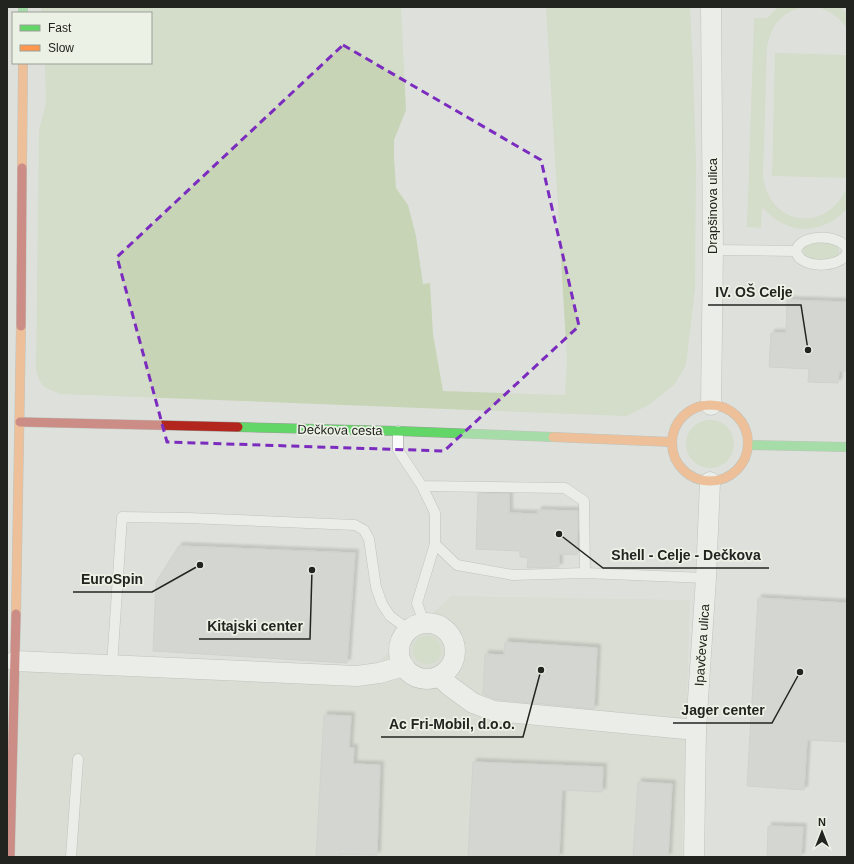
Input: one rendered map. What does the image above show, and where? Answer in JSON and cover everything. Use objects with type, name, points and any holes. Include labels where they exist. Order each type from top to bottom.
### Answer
[{"type":"street","name":"Drapšinova ulica","points":[[711,7],[713,250],[711,405]]},
{"type":"street","points":[[10,857],[15,661],[14,421],[22,64]]},
{"type":"street","points":[[711,405],[734,413],[742,422],[747,433],[748,445],[743,462],[732,475],[722,480],[710,482],[698,480],[687,474],[679,465],[674,454],[672,442],[674,431],[680,420],[689,412],[699,407],[711,405]]},
{"type":"street","name":"Dečkova cesta","points":[[14,421],[398,431],[672,442]]},
{"type":"street","points":[[748,445],[847,447]]},
{"type":"street","name":"Ipavčeva ulica","points":[[694,857],[696,730],[706,578],[710,482]]},
{"type":"street","points":[[432,623],[446,630],[451,636],[455,650],[451,665],[439,676],[424,678],[416,676],[404,666],[401,659],[401,644],[404,636],[416,627],[432,623]]},
{"type":"street","points":[[15,661],[357,676],[378,673],[404,666]]},
{"type":"street","points":[[439,676],[473,703],[494,711],[696,730]]},
{"type":"lane","points":[[847,250],[844,244],[840,242],[821,238],[803,241],[798,245],[796,251],[798,257],[804,261],[821,264],[840,261],[847,253]]},
{"type":"lane","points":[[713,250],[796,251]]},
{"type":"lane","points":[[112,665],[122,517],[188,518],[355,525],[364,530],[369,539],[376,587],[382,604],[390,616],[416,627],[417,603],[435,544],[434,513],[422,486],[398,450],[398,431]]},
{"type":"lane","points":[[422,486],[565,488],[584,501],[585,573]]},
{"type":"lane","points":[[435,544],[457,565],[513,575],[585,573],[706,578]]},
{"type":"lane","points":[[71,857],[78,759]]},
{"type":"highlighted area","points":[[343,45],[541,160],[579,326],[444,451],[167,442],[117,257]]},
{"type":"shaded area","points":[[451,596],[690,600],[682,857],[7,857],[7,669],[354,684]]},
{"type":"green space","points":[[41,7],[401,7],[406,110],[394,140],[396,188],[408,205],[416,236],[423,284],[430,283],[433,334],[443,391],[565,395],[567,360],[546,7],[690,7],[696,161],[695,289],[686,365],[674,385],[647,406],[626,416],[60,394],[46,388],[39,380],[36,369],[39,130],[46,103],[45,64],[152,64],[152,12],[41,12]]},
{"type":"green space","points":[[778,7],[804,7],[789,12],[778,21],[771,33],[767,48],[763,175],[767,192],[775,205],[787,214],[799,218],[813,218],[826,213],[838,202],[847,187],[846,210],[836,218],[814,228],[803,229],[782,223],[771,216],[762,207],[761,228],[747,227],[754,18],[767,18]]},
{"type":"green space","points":[[817,7],[840,7],[847,13],[847,29],[834,15]]},
{"type":"green space","points":[[775,53],[847,55],[847,178],[772,176]]},
{"type":"green space","points":[[819,242],[833,244],[838,248],[839,255],[832,260],[811,260],[803,255],[805,245]]},
{"type":"green space","points":[[710,420],[719,422],[727,427],[732,435],[734,444],[732,453],[727,461],[719,466],[710,468],[701,466],[693,461],[688,453],[686,444],[688,435],[693,427],[701,422]]},
{"type":"green space","points":[[427,636],[437,640],[441,650],[437,660],[427,664],[417,660],[413,650],[417,640]]},
{"type":"building","points":[[787,300],[847,302],[847,371],[839,371],[838,383],[808,382],[809,369],[769,367],[771,333],[786,333]]},
{"type":"building","points":[[478,493],[509,494],[509,513],[538,514],[538,510],[578,511],[577,555],[559,554],[559,567],[527,568],[528,558],[520,557],[520,551],[476,549]]},
{"type":"building","points":[[179,546],[355,553],[347,663],[153,651],[156,582]]},
{"type":"building","points":[[758,598],[847,603],[847,742],[807,740],[804,790],[747,786]]},
{"type":"building","points":[[505,642],[597,648],[594,709],[495,699],[483,694],[485,654],[504,655]]},
{"type":"building","points":[[324,715],[351,716],[349,748],[354,748],[353,764],[380,765],[377,855],[340,854],[340,857],[316,857]]},
{"type":"building","points":[[473,762],[603,767],[602,792],[562,790],[559,857],[468,857]]},
{"type":"building","points":[[638,782],[672,784],[668,857],[633,857]]},
{"type":"building","points":[[768,826],[803,827],[801,857],[767,857]]},
{"type":"traffic: fast","points":[[23,7],[23,12]]},
{"type":"traffic: fast","points":[[238,427],[553,437]]},
{"type":"traffic: fast","points":[[748,445],[847,447]]},
{"type":"traffic: slow","points":[[22,168],[23,64]]},
{"type":"traffic: slow","points":[[16,614],[21,326]]},
{"type":"traffic: slow","points":[[710,405],[724,408],[737,416],[745,429],[748,443],[745,457],[737,470],[724,478],[710,481],[696,478],[683,470],[675,457],[672,443],[675,429],[683,416],[696,408],[710,405]]},
{"type":"traffic: slow","points":[[553,437],[672,442]]},
{"type":"traffic: jam","points":[[21,326],[22,168]]},
{"type":"traffic: jam","points":[[20,422],[238,427]]},
{"type":"traffic: jam","points":[[10,857],[16,614]]},
{"type":"place","name":"IV. OŠ Celje","points":[[808,350]]},
{"type":"place","name":"Shell - Celje - Dečkova","points":[[559,534]]},
{"type":"place","name":"EuroSpin","points":[[200,565]]},
{"type":"place","name":"Kitajski center","points":[[312,570]]},
{"type":"place","name":"Ac Fri-Mobil, d.o.o.","points":[[541,670]]},
{"type":"place","name":"Jager center","points":[[800,672]]}]
